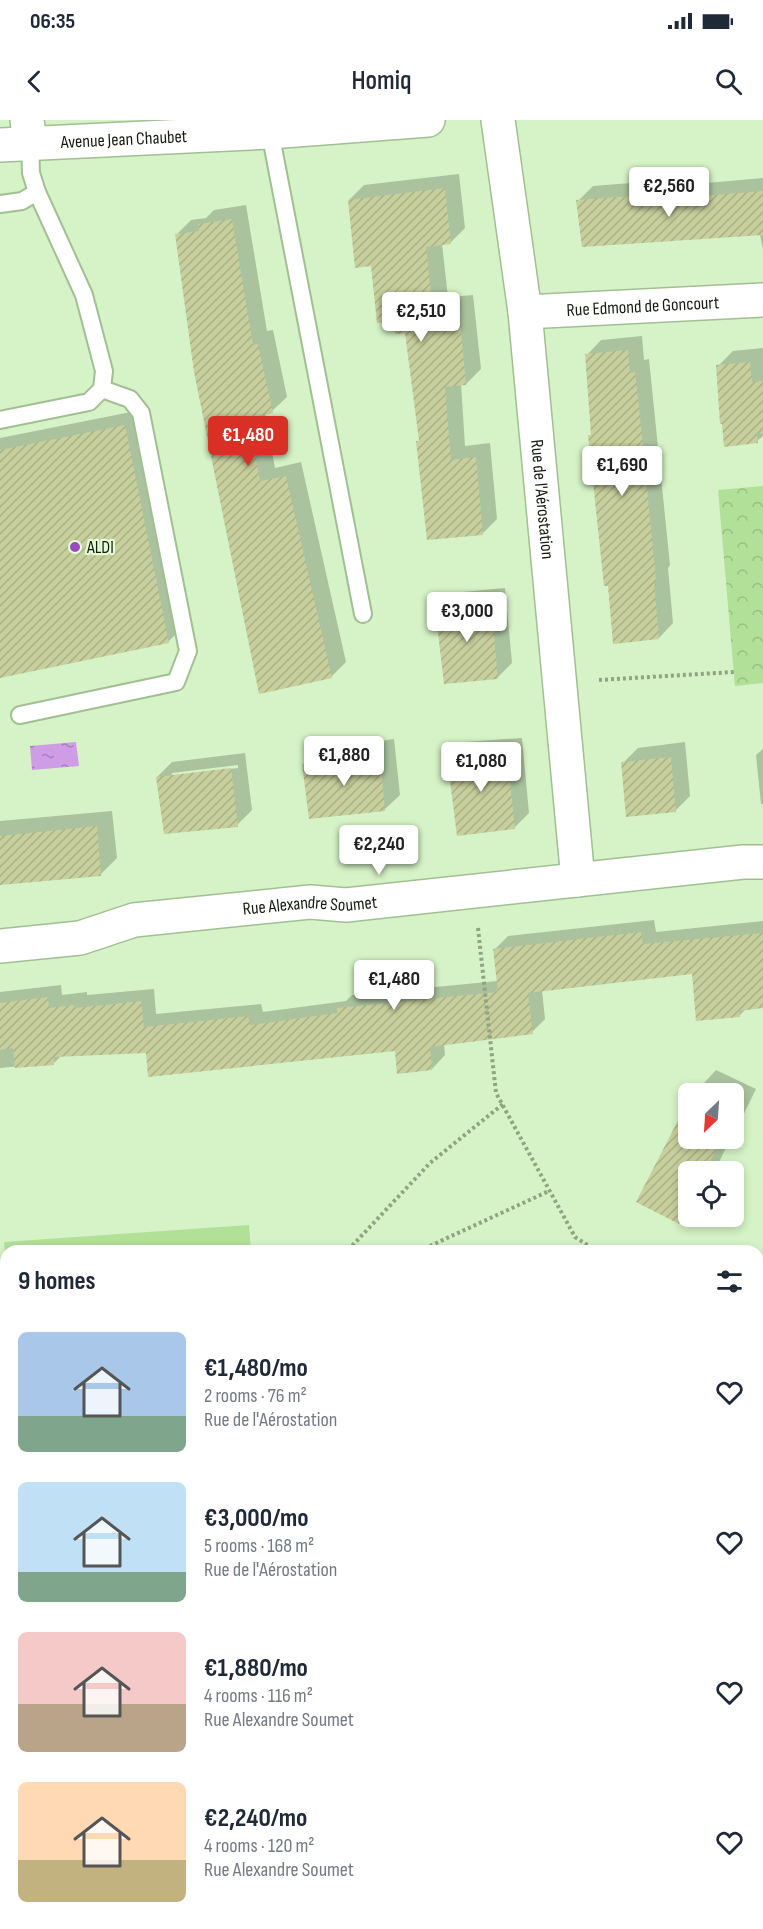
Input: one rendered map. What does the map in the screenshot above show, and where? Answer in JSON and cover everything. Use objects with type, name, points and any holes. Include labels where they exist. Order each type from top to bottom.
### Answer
[{"type":"street","name":"Avenue Jean Chaubet","points":[[19,136],[85,142],[270,132],[428,120]]},
{"type":"street","name":"Rue de l'Aérostation","points":[[498,120],[525,312],[578,880]]},
{"type":"street","name":"Rue Edmond de Goncourt","points":[[525,312],[763,300]]},
{"type":"street","name":"Rue Alexandre Soumet","points":[[0,946],[80,938],[134,920],[310,902],[345,905],[743,862],[763,862]]},
{"type":"lane","points":[[270,132],[363,614]]},
{"type":"lane","points":[[0,420],[89,402],[102,389],[104,371],[84,295],[37,192],[19,136]]},
{"type":"lane","points":[[0,204],[22,201],[37,192]]},
{"type":"lane","points":[[20,715],[176,682],[188,651],[141,413],[130,399],[102,389]]},
{"type":"path","points":[[559,681],[734,672]]},
{"type":"path","points":[[477,918],[496,1093],[575,1238],[587,1245]]},
{"type":"path","points":[[353,1245],[430,1163],[503,1104]]},
{"type":"path","points":[[433,1245],[549,1191]]},
{"type":"green space","points":[[763,486],[763,683],[735,686],[718,490]]},
{"type":"green space","points":[[249,1225],[251,1245],[4,1245],[4,1242]]},
{"type":"water","points":[[76,742],[79,766],[32,770],[30,746]]},
{"type":"building","points":[[445,188],[451,244],[426,247],[433,311],[459,310],[466,385],[445,387],[451,460],[476,457],[483,535],[427,540],[416,441],[419,441],[405,333],[395,334],[393,322],[377,323],[371,266],[355,268],[348,200]]},
{"type":"building","points":[[763,191],[763,235],[582,247],[576,200],[692,192],[692,197]]},
{"type":"building","points":[[232,219],[253,345],[258,344],[273,413],[249,418],[260,481],[286,476],[332,678],[259,694],[194,372],[175,234],[199,231],[198,224]]},
{"type":"building","points":[[628,350],[630,373],[635,372],[641,426],[656,581],[654,582],[659,639],[613,644],[608,586],[604,586],[588,435],[591,435],[585,354]]},
{"type":"building","points":[[750,362],[752,382],[763,381],[763,433],[757,433],[758,443],[724,447],[716,365]]},
{"type":"building","name":"ALDI","points":[[125,425],[169,643],[0,678],[0,450]]},
{"type":"building","points":[[491,602],[498,679],[444,684],[435,608]]},
{"type":"building","points":[[507,752],[515,829],[457,836],[447,757]]},
{"type":"building","points":[[380,754],[385,811],[309,819],[302,764]]},
{"type":"building","points":[[671,757],[676,812],[626,817],[621,762]]},
{"type":"building","points":[[231,768],[238,827],[164,834],[156,777]]},
{"type":"building","points":[[97,826],[101,876],[0,885],[0,836]]},
{"type":"building","points":[[641,932],[643,944],[763,933],[763,1008],[739,1011],[740,1017],[696,1021],[692,974],[528,993],[533,1034],[430,1047],[432,1070],[397,1074],[395,1051],[148,1077],[146,1053],[54,1057],[54,1065],[15,1068],[13,1048],[0,1050],[0,1003],[48,997],[49,1008],[74,1005],[74,1008],[141,1001],[144,1027],[248,1016],[250,1025],[337,1013],[337,1008],[498,992],[493,949]]},
{"type":"building","points":[[678,1120],[678,1149],[716,1149],[710,1161],[678,1161],[678,1223],[636,1202]]},
{"type":"place","name":"ALDI","points":[[75,547]]}]
